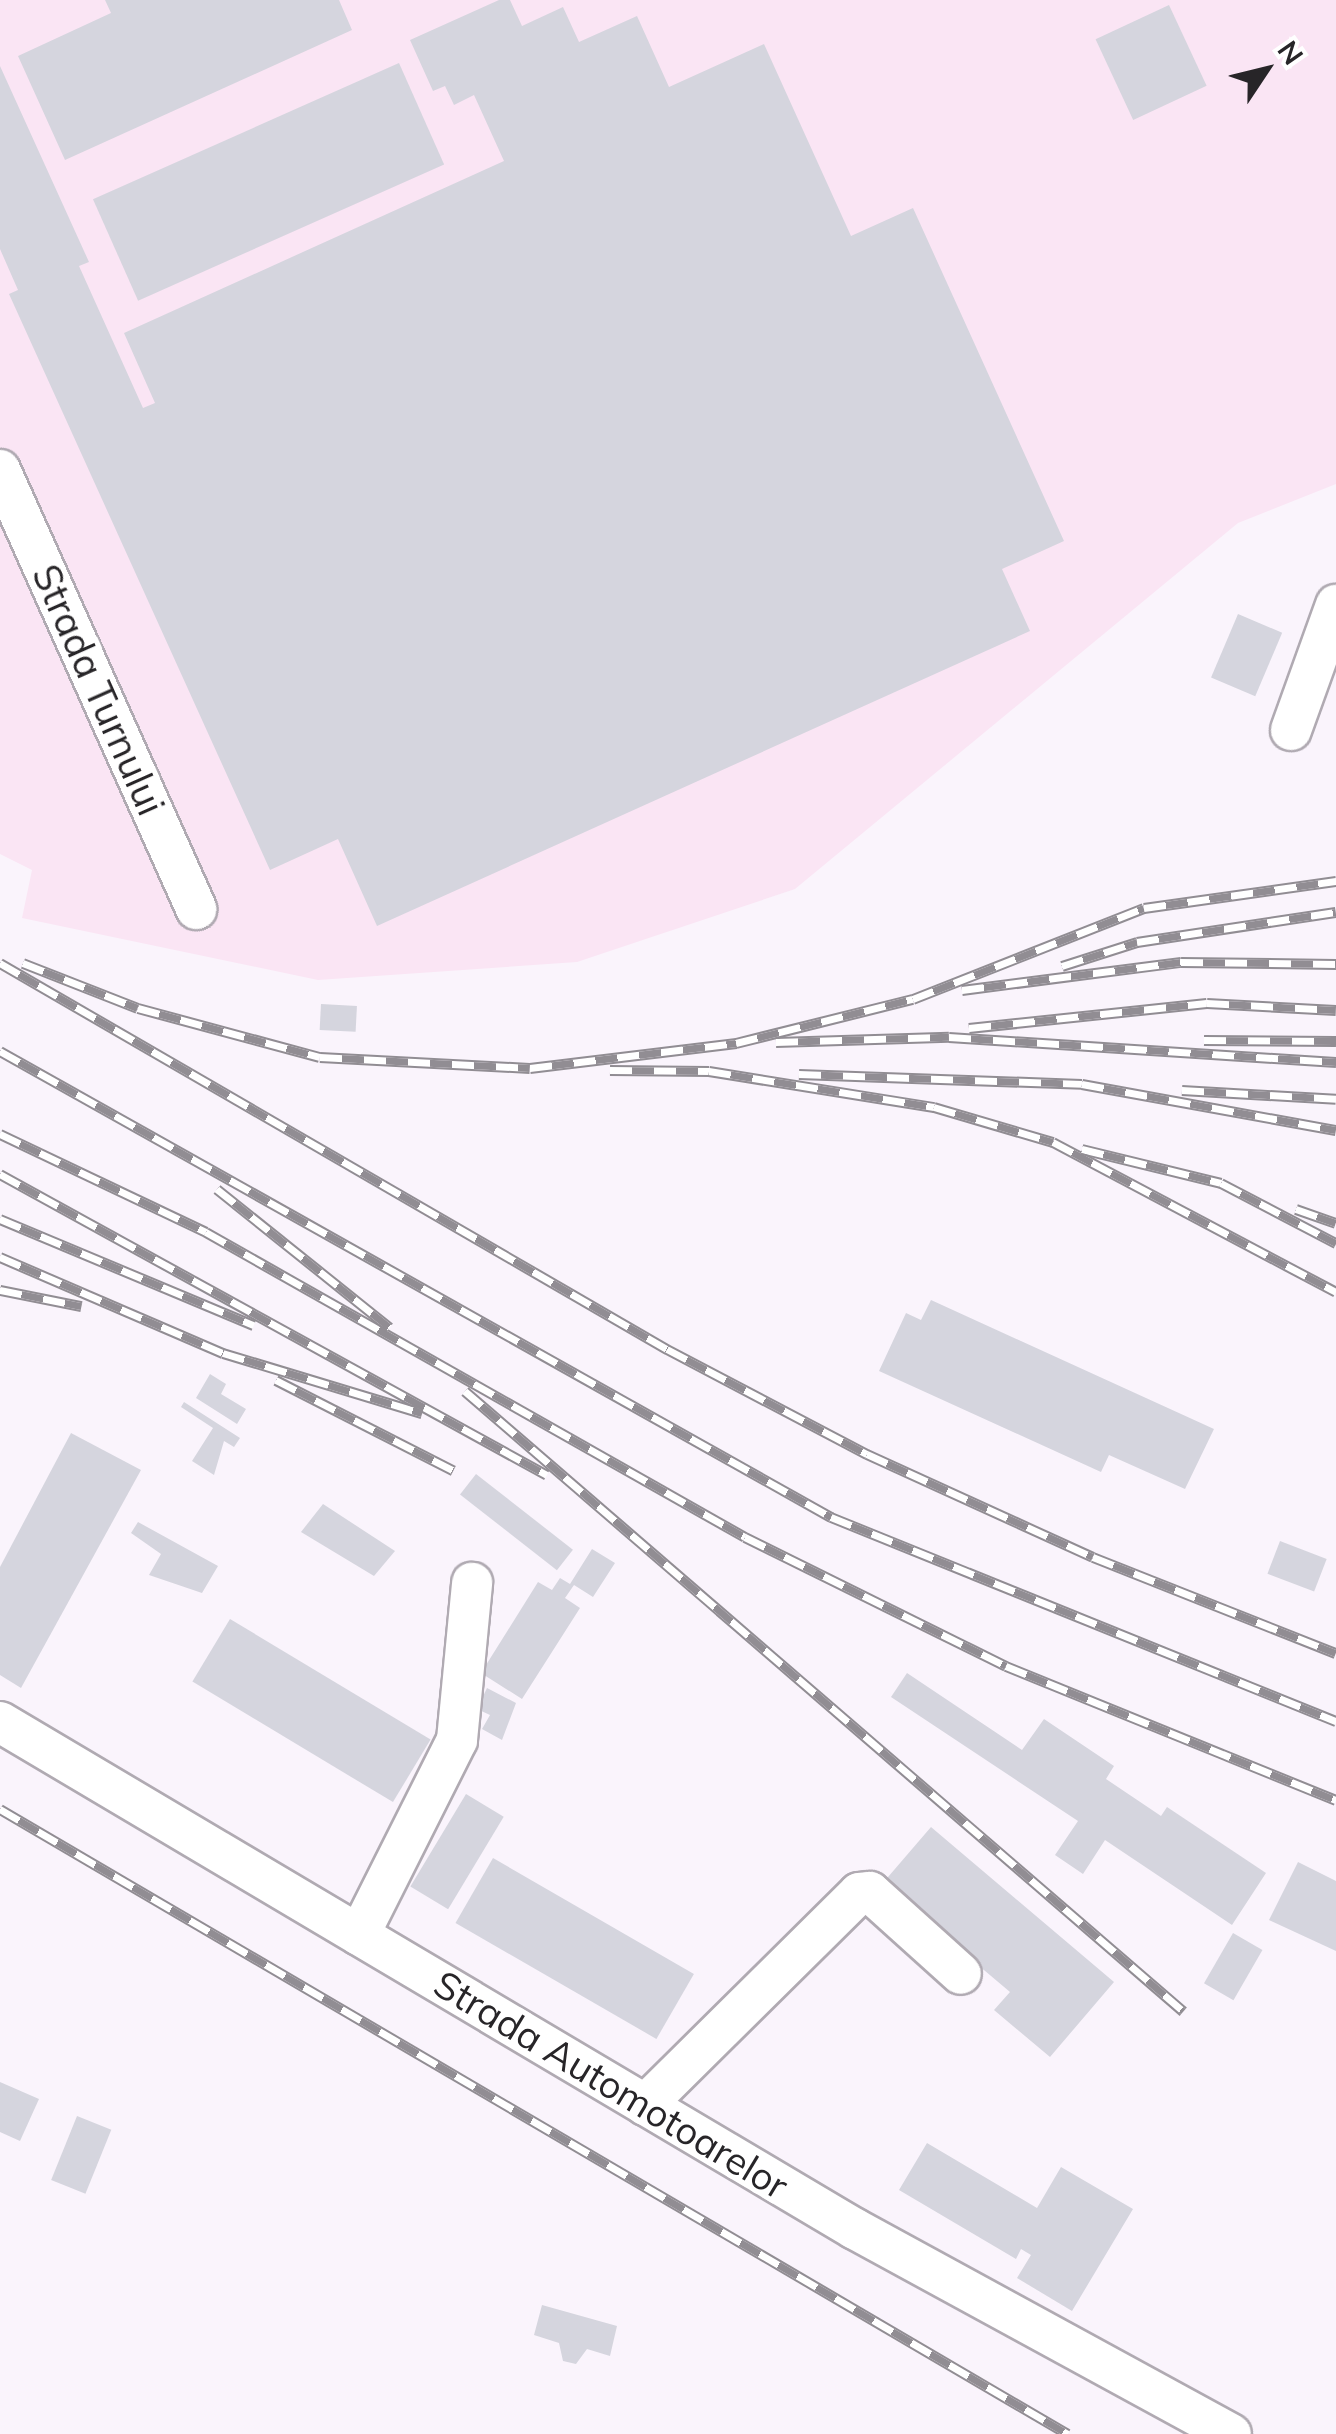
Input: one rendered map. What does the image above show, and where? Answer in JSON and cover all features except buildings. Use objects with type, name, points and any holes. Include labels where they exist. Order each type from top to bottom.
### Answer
[{"type":"street","name":"Strada Turnului","points":[[0,470],[196,909]]},
{"type":"street","points":[[1291,730],[1336,605]]},
{"type":"street","points":[[359,1935],[457,1740],[472,1583]]},
{"type":"street","name":"Strada Automotoarelor","points":[[0,1722],[645,2105],[1230,2434]]},
{"type":"street","points":[[645,2105],[858,1893],[870,1892],[961,1974]]},
{"type":"shaded area","points":[[0,0],[1336,0],[1336,484],[1238,523],[795,889],[577,962],[318,980],[22,918],[32,870],[0,854]]},
{"type":"railway","points":[[23,963],[138,1008],[320,1057],[530,1068],[736,1043],[913,999],[1144,908],[1336,881]]},
{"type":"railway","points":[[1062,966],[1137,942],[1336,912]]},
{"type":"railway","points":[[962,990],[1181,962],[1336,964]]},
{"type":"railway","points":[[0,963],[667,1349],[867,1454],[1093,1557],[1336,1653]]},
{"type":"railway","points":[[969,1028],[1207,1003],[1336,1010]]},
{"type":"railway","points":[[776,1042],[949,1037],[1336,1062]]},
{"type":"railway","points":[[1204,1040],[1336,1041]]},
{"type":"railway","points":[[0,1051],[831,1517],[1336,1721]]},
{"type":"railway","points":[[610,1070],[709,1071],[934,1107],[1053,1142],[1336,1292]]},
{"type":"railway","points":[[799,1074],[1082,1084],[1336,1130]]},
{"type":"railway","points":[[1182,1090],[1336,1099]]},
{"type":"railway","points":[[0,1134],[206,1232],[745,1537],[1006,1666],[1336,1800]]},
{"type":"railway","points":[[1082,1149],[1221,1183],[1336,1243]]},
{"type":"railway","points":[[0,1174],[547,1475]]},
{"type":"railway","points":[[217,1189],[389,1327]]},
{"type":"railway","points":[[1296,1209],[1336,1223]]},
{"type":"railway","points":[[0,1219],[254,1325]]},
{"type":"railway","points":[[0,1257],[223,1353],[422,1413]]},
{"type":"railway","points":[[0,1290],[81,1306]]},
{"type":"railway","points":[[276,1380],[453,1470]]},
{"type":"railway","points":[[465,1391],[1183,2011]]},
{"type":"railway","points":[[0,1809],[1068,2434]]}]
